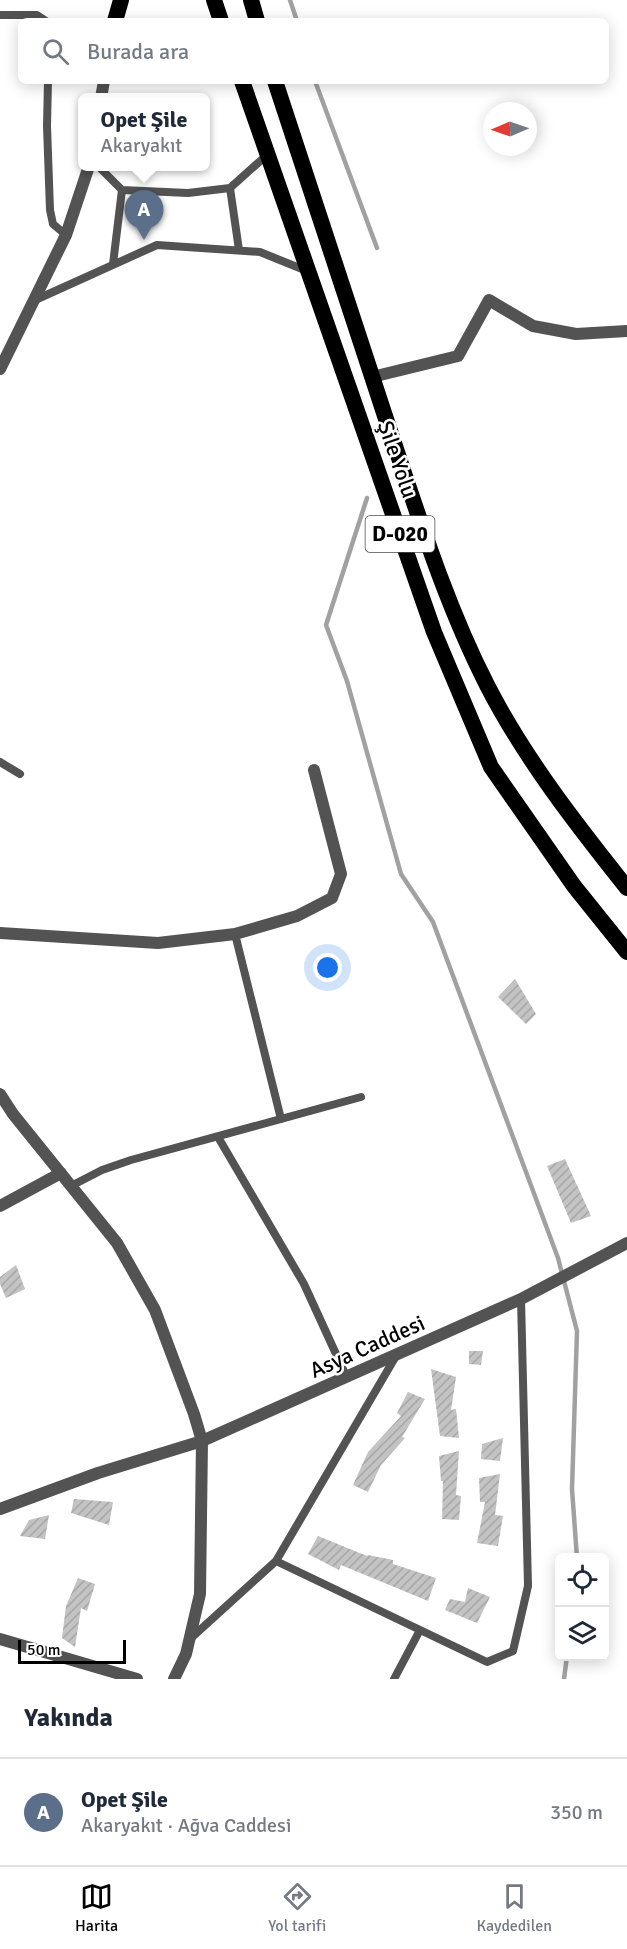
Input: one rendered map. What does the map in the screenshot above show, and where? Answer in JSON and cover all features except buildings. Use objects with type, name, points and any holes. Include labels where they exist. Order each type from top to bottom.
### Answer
[{"type":"highway","points":[[109,0],[109,18]]},
{"type":"highway","points":[[116,18],[121,0]]},
{"type":"highway","points":[[214,0],[220,18]]},
{"type":"highway","points":[[251,0],[256,18]]},
{"type":"highway","name":"Şile Yolu","points":[[243,84],[434,632],[490,767],[574,886],[627,952]]},
{"type":"highway","name":"Şile Yolu","points":[[276,84],[428,545],[467,643],[489,689],[543,778],[574,822],[627,888]]},
{"type":"street","points":[[0,369],[66,236],[86,171]]},
{"type":"street","points":[[372,377],[458,356],[489,300],[533,326],[576,334],[627,330]]},
{"type":"street","points":[[0,933],[158,943],[235,934],[297,916],[332,898],[341,874],[314,770]]},
{"type":"street","points":[[0,1094],[13,1114],[117,1244],[155,1310],[194,1414],[202,1441],[200,1594],[186,1654],[174,1679]]},
{"type":"street","points":[[0,1206],[61,1173]]},
{"type":"street","name":"Asya Caddesi","points":[[0,1509],[108,1469],[202,1441],[521,1299],[627,1243]]},
{"type":"street","points":[[0,1639],[137,1679]]},
{"type":"lane","points":[[0,15],[38,15],[42,18]]},
{"type":"lane","points":[[48,84],[50,210],[53,224],[66,236]]},
{"type":"lane","points":[[103,171],[122,190],[188,193],[230,188],[268,153]]},
{"type":"lane","points":[[230,188],[239,250]]},
{"type":"lane","points":[[113,264],[122,190]]},
{"type":"lane","points":[[32,301],[157,245],[260,252],[310,273]]},
{"type":"lane","points":[[0,762],[20,774]]},
{"type":"lane","points":[[235,934],[281,1119]]},
{"type":"lane","points":[[71,1186],[117,1165],[361,1097]]},
{"type":"lane","points":[[218,1137],[304,1284],[347,1378]]},
{"type":"lane","points":[[276,1561],[487,1662],[513,1651],[528,1587],[521,1299]]},
{"type":"lane","points":[[190,1639],[276,1561],[396,1356]]},
{"type":"lane","points":[[394,1679],[420,1630]]},
{"type":"waterway","points":[[290,0],[296,18]]},
{"type":"waterway","points":[[316,84],[377,248]]},
{"type":"waterway","points":[[367,498],[326,625],[347,681],[401,874],[433,922],[558,1258],[577,1331],[572,1489],[577,1553]]},
{"type":"waterway","points":[[564,1679],[566,1661]]},
{"type":"place","name":"Opet Şile","points":[[144,240]]}]
